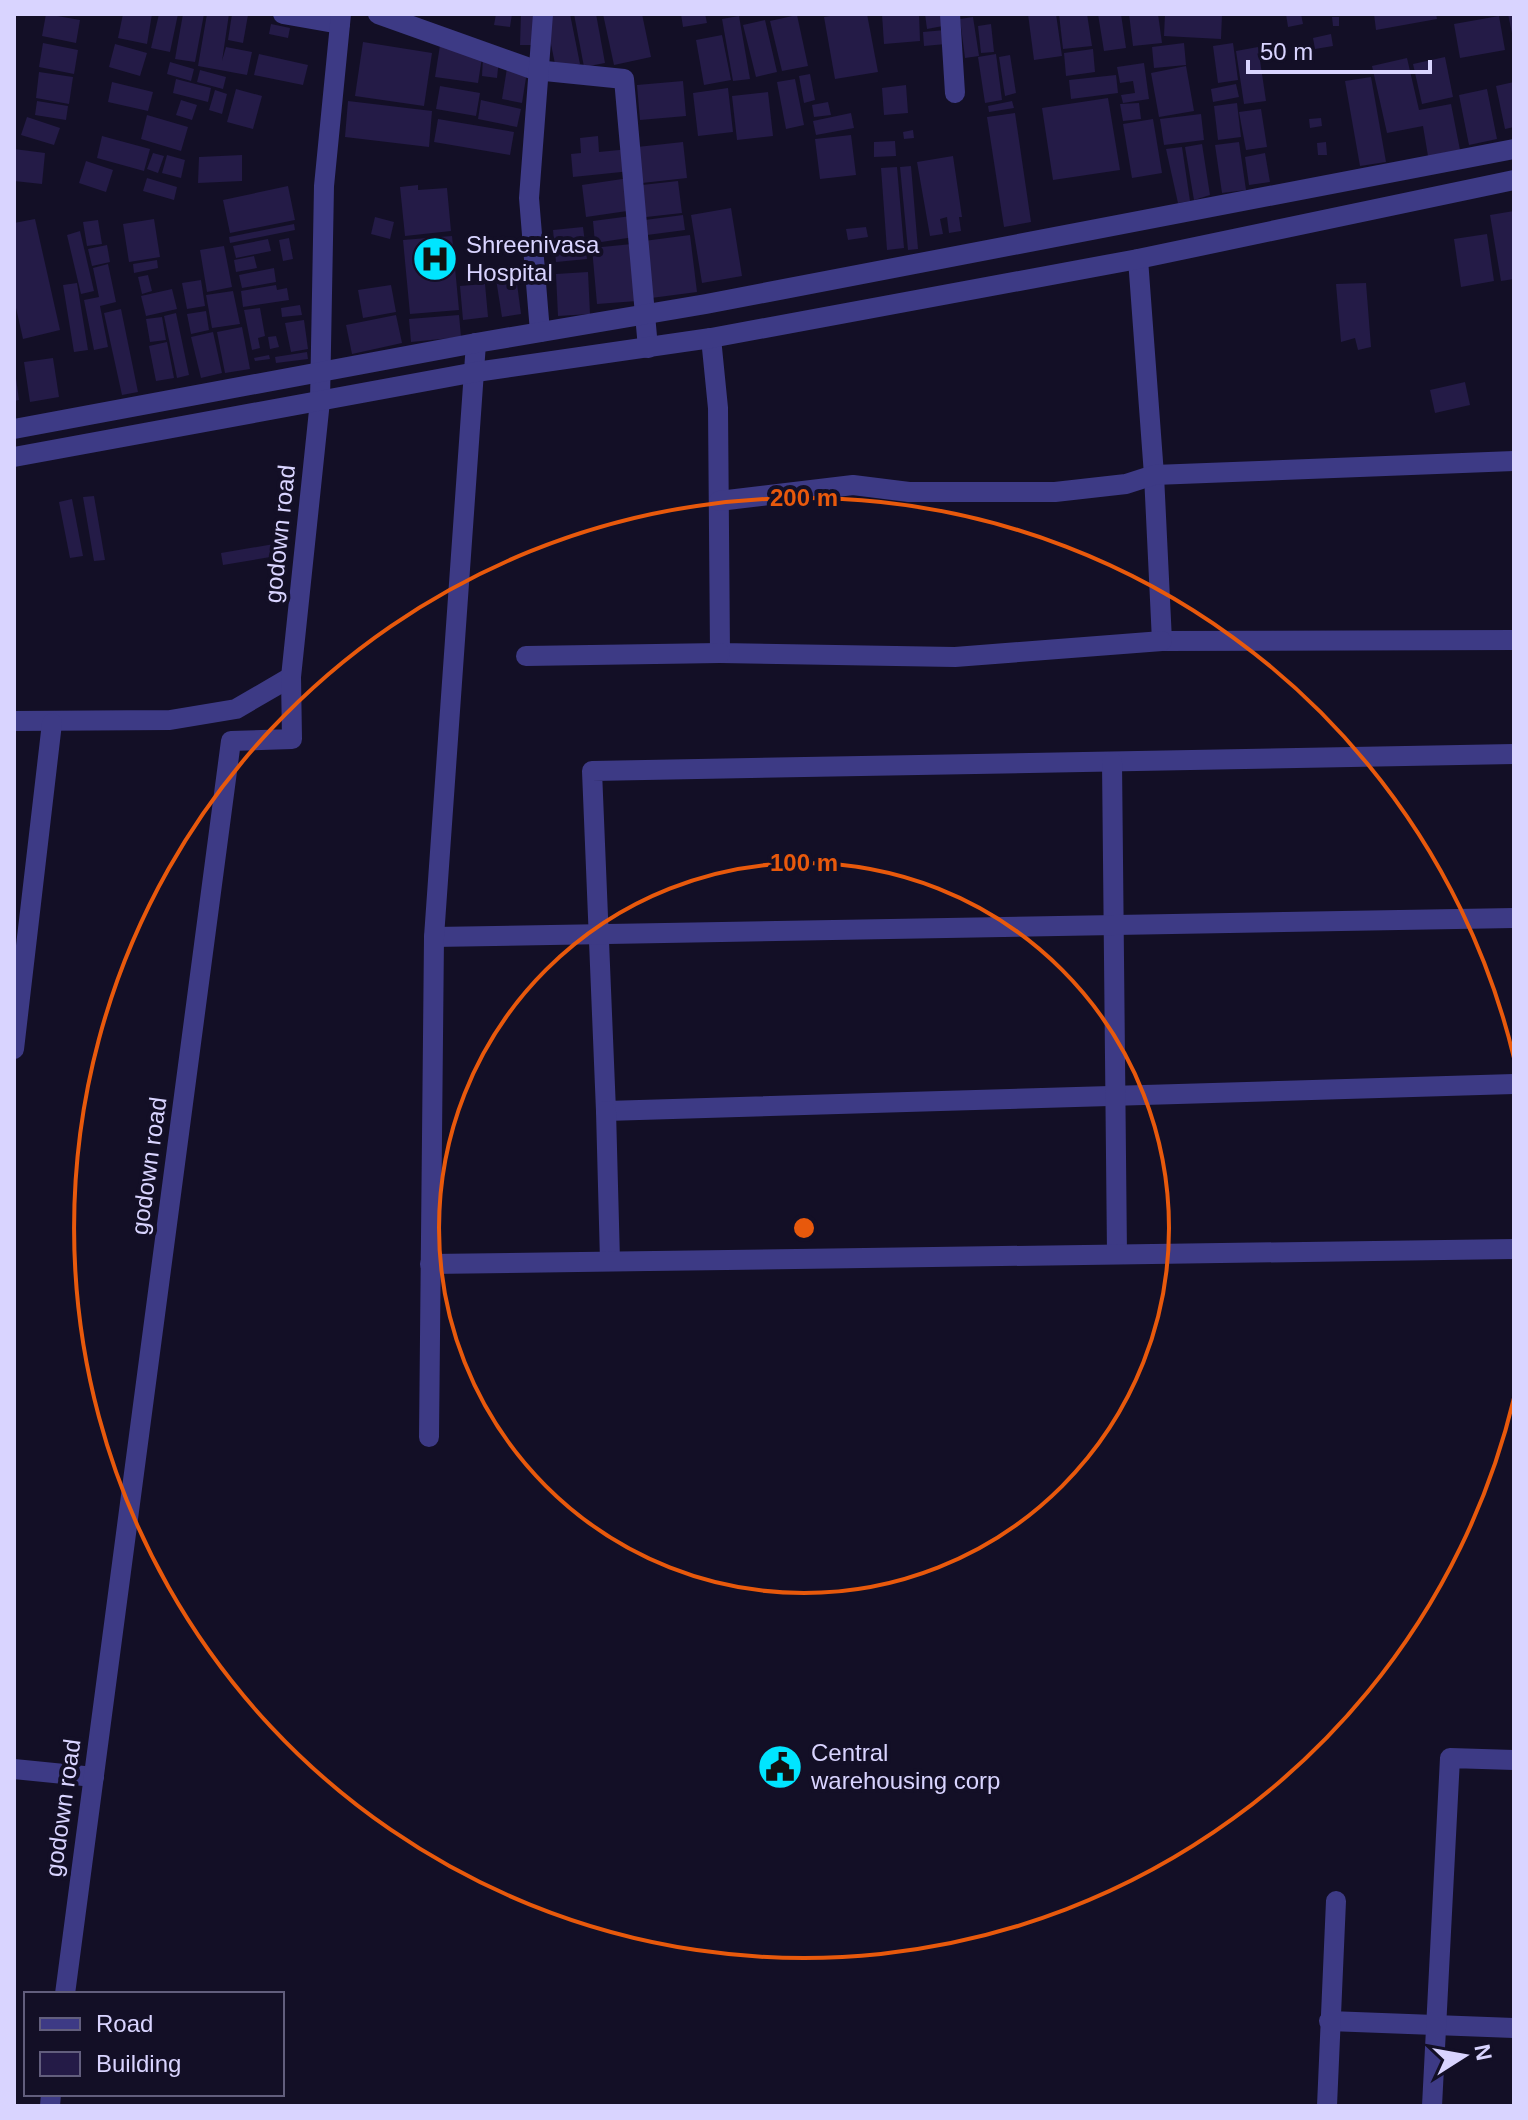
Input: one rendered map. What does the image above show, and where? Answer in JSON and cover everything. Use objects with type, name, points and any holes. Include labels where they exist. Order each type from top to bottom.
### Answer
[{"type":"street","points":[[283,14],[341,19]]},
{"type":"street","points":[[378,14],[538,69],[624,79],[648,348]]},
{"type":"street","points":[[540,332],[529,198],[543,14]]},
{"type":"street","points":[[950,14],[955,93]]},
{"type":"street","name":"godown road","points":[[65,1992],[231,741],[292,739],[291,677],[320,401],[324,186],[341,19]]},
{"type":"street","points":[[14,429],[645,314],[1514,149]]},
{"type":"street","points":[[14,457],[476,372],[711,338],[1138,259],[1514,180]]},
{"type":"street","points":[[1138,259],[1154,475],[1162,641]]},
{"type":"street","points":[[711,338],[718,408],[720,653]]},
{"type":"street","points":[[429,1437],[434,937],[476,343]]},
{"type":"street","points":[[719,501],[853,485],[909,492],[1055,492],[1126,484],[1154,475],[1514,461]]},
{"type":"street","points":[[526,656],[720,653],[955,657],[1162,641],[1514,640]]},
{"type":"street","points":[[14,721],[170,720],[236,709],[291,677]]},
{"type":"street","points":[[14,1049],[52,723]]},
{"type":"street","points":[[610,1261],[592,771],[1514,754]]},
{"type":"street","points":[[1112,762],[1117,1254]]},
{"type":"street","points":[[434,937],[1514,918]]},
{"type":"street","points":[[606,1111],[1514,1084]]},
{"type":"street","points":[[430,1264],[1514,1249]]},
{"type":"street","points":[[1432,2106],[1450,1758],[1514,1760]]},
{"type":"street","points":[[14,1769],[94,1777]]},
{"type":"street","points":[[1327,2106],[1336,1901]]},
{"type":"street","points":[[1329,2021],[1514,2028]]},
{"type":"building","points":[[46,14],[80,20],[76,43],[42,36]]},
{"type":"building","points":[[123,14],[152,14],[147,44],[118,38]]},
{"type":"building","points":[[159,14],[178,14],[170,52],[151,48]]},
{"type":"building","points":[[183,14],[204,14],[195,62],[175,59]]},
{"type":"building","points":[[207,14],[229,14],[222,61],[226,47],[252,52],[247,75],[198,66]]},
{"type":"building","points":[[232,14],[248,15],[243,43],[228,40]]},
{"type":"building","points":[[496,14],[512,14],[510,27],[494,25]]},
{"type":"building","points":[[521,14],[540,14],[539,45],[520,45]]},
{"type":"building","points":[[545,14],[570,14],[580,64],[556,69]]},
{"type":"building","points":[[574,14],[596,14],[605,63],[584,67]]},
{"type":"building","points":[[603,14],[642,14],[651,57],[614,65]]},
{"type":"building","points":[[681,14],[705,14],[707,23],[683,27]]},
{"type":"building","points":[[867,14],[878,72],[835,79],[824,17]]},
{"type":"building","points":[[882,14],[919,14],[920,41],[884,44]]},
{"type":"building","points":[[925,14],[942,14],[943,26],[927,29]]},
{"type":"building","points":[[1028,14],[1056,14],[1062,56],[1034,60]]},
{"type":"building","points":[[1059,14],[1087,14],[1092,46],[1063,49]]},
{"type":"building","points":[[1098,14],[1121,14],[1126,48],[1104,51]]},
{"type":"building","points":[[1129,14],[1158,14],[1162,43],[1133,46]]},
{"type":"building","points":[[1165,14],[1222,14],[1221,39],[1164,36]]},
{"type":"building","points":[[1286,14],[1301,14],[1303,24],[1288,27]]},
{"type":"building","points":[[1374,14],[1436,14],[1437,19],[1376,30]]},
{"type":"building","points":[[1508,14],[1514,14],[1514,38],[1513,38]]},
{"type":"building","points":[[797,15],[808,66],[782,71],[770,21]]},
{"type":"building","points":[[739,16],[750,79],[733,81],[722,19]]},
{"type":"building","points":[[1499,16],[1505,50],[1460,58],[1454,24]]},
{"type":"building","points":[[973,17],[979,56],[965,58],[960,19]]},
{"type":"building","points":[[1332,17],[1339,17],[1339,26],[1333,26]]},
{"type":"building","points":[[765,20],[777,72],[756,77],[743,25]]},
{"type":"building","points":[[271,24],[290,28],[288,38],[269,34]]},
{"type":"building","points":[[991,24],[994,52],[981,53],[978,26]]},
{"type":"building","points":[[945,30],[946,44],[924,46],[923,32]]},
{"type":"building","points":[[1331,34],[1333,46],[1315,49],[1313,38]]},
{"type":"building","points":[[722,35],[731,80],[704,85],[696,40]]},
{"type":"building","points":[[441,39],[484,45],[478,83],[435,77]]},
{"type":"building","points":[[363,42],[432,53],[424,106],[355,96]]},
{"type":"building","points":[[43,43],[78,50],[74,74],[39,67]]},
{"type":"building","points":[[1184,43],[1186,65],[1154,68],[1152,47]]},
{"type":"building","points":[[1233,43],[1238,80],[1218,83],[1213,46]]},
{"type":"building","points":[[115,44],[147,53],[140,76],[109,67]]},
{"type":"building","points":[[1258,47],[1266,101],[1244,104],[1236,51]]},
{"type":"building","points":[[1093,49],[1095,72],[1066,76],[1064,53]]},
{"type":"building","points":[[259,54],[308,65],[303,85],[254,75]]},
{"type":"building","points":[[996,54],[1002,100],[985,103],[978,57]]},
{"type":"building","points":[[1010,55],[1016,93],[1005,96],[999,57]]},
{"type":"building","points":[[483,57],[499,59],[497,78],[482,76]]},
{"type":"building","points":[[1445,57],[1453,97],[1422,104],[1413,64]]},
{"type":"building","points":[[1407,58],[1419,110],[1451,104],[1460,150],[1428,156],[1423,126],[1387,133],[1372,66]]},
{"type":"building","points":[[170,62],[194,69],[191,81],[167,74]]},
{"type":"building","points":[[508,62],[528,65],[522,103],[502,99]]},
{"type":"building","points":[[1144,63],[1149,99],[1123,103],[1121,95],[1135,93],[1133,81],[1120,83],[1117,67]]},
{"type":"building","points":[[1186,66],[1194,111],[1159,117],[1151,73]]},
{"type":"building","points":[[200,70],[226,77],[223,89],[197,82]]},
{"type":"building","points":[[39,72],[73,77],[69,104],[36,98]]},
{"type":"building","points":[[810,74],[815,100],[804,103],[799,76]]},
{"type":"building","points":[[1116,75],[1118,93],[1071,99],[1069,80]]},
{"type":"building","points":[[1371,77],[1386,162],[1360,166],[1345,81]]},
{"type":"building","points":[[176,79],[211,88],[208,102],[173,93]]},
{"type":"building","points":[[795,79],[804,125],[786,129],[777,82]]},
{"type":"building","points":[[683,81],[686,116],[640,120],[637,85]]},
{"type":"building","points":[[112,82],[153,92],[148,111],[108,102]]},
{"type":"building","points":[[1514,82],[1514,127],[1505,129],[1496,86]]},
{"type":"building","points":[[1236,84],[1239,97],[1213,102],[1211,89]]},
{"type":"building","points":[[906,85],[908,113],[884,115],[882,88]]},
{"type":"building","points":[[440,86],[480,93],[476,116],[436,109]]},
{"type":"building","points":[[728,88],[733,132],[698,136],[693,93]]},
{"type":"building","points":[[236,89],[262,96],[253,129],[227,122]]},
{"type":"building","points":[[1487,89],[1497,139],[1469,145],[1459,95]]},
{"type":"building","points":[[215,90],[227,94],[222,114],[209,110]]},
{"type":"building","points":[[768,92],[773,136],[737,140],[732,96]]},
{"type":"building","points":[[1108,98],[1120,170],[1053,180],[1042,108]]},
{"type":"building","points":[[181,100],[197,105],[192,120],[176,115]]},
{"type":"building","points":[[481,100],[521,109],[517,127],[478,119]]},
{"type":"building","points":[[37,101],[68,106],[66,120],[35,115]]},
{"type":"building","points":[[348,101],[432,111],[429,147],[345,137]]},
{"type":"building","points":[[1012,101],[1014,108],[989,112],[988,106]]},
{"type":"building","points":[[828,102],[831,115],[814,117],[812,105]]},
{"type":"building","points":[[1139,103],[1141,119],[1123,121],[1120,104]]},
{"type":"building","points":[[1237,103],[1241,137],[1218,140],[1214,106]]},
{"type":"building","points":[[1261,109],[1267,147],[1246,150],[1239,112]]},
{"type":"building","points":[[851,113],[854,128],[816,135],[813,121]]},
{"type":"building","points":[[1015,113],[1031,222],[1004,227],[987,117]]},
{"type":"building","points":[[1201,114],[1204,140],[1164,145],[1160,119]]},
{"type":"building","points":[[147,115],[188,127],[181,151],[141,139]]},
{"type":"building","points":[[27,117],[60,128],[54,145],[21,135]]},
{"type":"building","points":[[1321,118],[1322,126],[1310,128],[1309,119]]},
{"type":"building","points":[[438,119],[514,132],[510,155],[434,142]]},
{"type":"building","points":[[1153,119],[1162,173],[1132,178],[1123,124]]},
{"type":"building","points":[[913,130],[914,138],[904,139],[903,132]]},
{"type":"building","points":[[851,135],[856,175],[820,179],[815,139]]},
{"type":"building","points":[[102,136],[150,149],[144,171],[97,158]]},
{"type":"building","points":[[598,136],[599,152],[629,149],[631,171],[573,177],[571,154],[581,153],[580,138]]},
{"type":"building","points":[[895,141],[896,156],[874,157],[874,142]]},
{"type":"building","points":[[683,142],[687,178],[642,183],[637,147]]},
{"type":"building","points":[[1239,142],[1246,190],[1222,193],[1215,145]]},
{"type":"building","points":[[1326,142],[1327,155],[1318,155],[1317,143]]},
{"type":"building","points":[[1202,144],[1210,195],[1194,200],[1185,147]]},
{"type":"building","points":[[1182,147],[1190,201],[1178,203],[1166,149]]},
{"type":"building","points":[[14,149],[45,153],[42,184],[14,181]]},
{"type":"building","points":[[153,153],[164,156],[158,173],[147,169]]},
{"type":"building","points":[[1265,153],[1270,182],[1249,185],[1245,157]]},
{"type":"building","points":[[167,155],[185,160],[181,178],[162,173]]},
{"type":"building","points":[[242,155],[242,181],[198,183],[199,157]]},
{"type":"building","points":[[953,156],[962,217],[959,217],[961,231],[949,233],[947,217],[940,219],[943,234],[930,236],[917,162]]},
{"type":"building","points":[[86,161],[113,170],[106,192],[79,183]]},
{"type":"building","points":[[911,166],[918,249],[908,250],[900,167]]},
{"type":"building","points":[[897,167],[904,248],[887,250],[881,168]]},
{"type":"building","points":[[147,178],[177,187],[174,200],[143,191]]},
{"type":"building","points":[[629,178],[634,210],[586,217],[582,185]]},
{"type":"building","points":[[678,181],[682,213],[646,217],[642,185]]},
{"type":"building","points":[[418,185],[418,190],[447,188],[451,231],[405,236],[400,187]]},
{"type":"building","points":[[288,186],[295,220],[230,233],[223,200]]},
{"type":"building","points":[[731,208],[742,276],[702,283],[691,215]]},
{"type":"building","points":[[1514,211],[1514,279],[1501,281],[1490,215]]},
{"type":"building","points":[[683,215],[685,230],[647,235],[645,220]]},
{"type":"building","points":[[631,216],[634,237],[595,243],[593,221]]},
{"type":"building","points":[[375,217],[394,222],[390,239],[371,234]]},
{"type":"building","points":[[35,219],[60,330],[23,339],[14,299],[14,223]]},
{"type":"building","points":[[154,219],[160,257],[129,262],[123,224]]},
{"type":"building","points":[[98,220],[102,244],[87,246],[83,222]]},
{"type":"building","points":[[294,224],[295,230],[230,243],[229,237]]},
{"type":"building","points":[[583,227],[587,259],[556,262],[553,230]]},
{"type":"building","points":[[866,227],[868,237],[848,240],[846,229]]},
{"type":"building","points":[[80,231],[94,291],[81,294],[67,235]]},
{"type":"building","points":[[1487,234],[1494,281],[1461,287],[1454,239]]},
{"type":"building","points":[[690,235],[697,292],[651,298],[644,241]]},
{"type":"building","points":[[452,236],[459,310],[410,314],[403,240]]},
{"type":"building","points":[[289,238],[293,259],[283,261],[279,240]]},
{"type":"building","points":[[268,239],[271,251],[236,258],[233,246]]},
{"type":"building","points":[[632,244],[637,301],[597,304],[592,248]]},
{"type":"building","points":[[107,245],[110,262],[92,266],[88,249]]},
{"type":"building","points":[[224,246],[232,287],[207,292],[200,250]]},
{"type":"building","points":[[254,256],[257,268],[236,272],[234,260]]},
{"type":"building","points":[[157,260],[158,268],[134,273],[133,264]]},
{"type":"building","points":[[108,264],[116,302],[100,306],[108,347],[94,350],[84,300],[99,297],[93,268]]},
{"type":"building","points":[[274,268],[276,282],[242,288],[239,275]]},
{"type":"building","points":[[588,272],[590,314],[558,316],[556,274]]},
{"type":"building","points":[[148,275],[152,291],[142,294],[138,277]]},
{"type":"building","points":[[516,276],[521,314],[502,317],[496,279]]},
{"type":"building","points":[[201,280],[205,306],[187,309],[182,283]]},
{"type":"building","points":[[77,283],[88,350],[74,352],[63,285]]},
{"type":"building","points":[[1366,283],[1371,347],[1358,350],[1355,338],[1341,342],[1336,284]]},
{"type":"building","points":[[485,284],[488,317],[463,320],[460,286]]},
{"type":"building","points":[[276,285],[277,290],[287,288],[289,300],[243,307],[241,291]]},
{"type":"building","points":[[391,285],[396,312],[363,318],[358,290]]},
{"type":"building","points":[[172,289],[177,309],[146,316],[141,296]]},
{"type":"building","points":[[233,291],[240,324],[212,328],[206,295]]},
{"type":"building","points":[[300,305],[302,315],[282,317],[281,308]]},
{"type":"building","points":[[260,308],[265,336],[258,338],[260,348],[252,350],[244,310]]},
{"type":"building","points":[[121,309],[138,392],[122,395],[104,313]]},
{"type":"building","points":[[206,311],[209,330],[191,334],[187,314]]},
{"type":"building","points":[[176,313],[189,375],[177,378],[164,316]]},
{"type":"building","points":[[396,315],[402,343],[352,354],[346,325]]},
{"type":"building","points":[[459,315],[461,337],[411,342],[409,319]]},
{"type":"building","points":[[162,317],[166,340],[150,342],[146,319]]},
{"type":"building","points":[[304,320],[308,349],[291,352],[285,323]]},
{"type":"building","points":[[242,327],[250,369],[225,373],[217,332]]},
{"type":"building","points":[[213,332],[222,373],[201,378],[191,337]]},
{"type":"building","points":[[276,336],[279,347],[270,349],[268,337]]},
{"type":"building","points":[[167,342],[174,378],[156,381],[149,346]]},
{"type":"building","points":[[307,352],[308,359],[276,363],[275,357]]},
{"type":"building","points":[[269,355],[270,359],[255,361],[254,358]]},
{"type":"building","points":[[53,358],[59,397],[30,402],[24,362]]},
{"type":"building","points":[[14,379],[19,400],[14,401]]},
{"type":"building","points":[[1465,382],[1470,405],[1435,413],[1430,390]]},
{"type":"building","points":[[94,496],[105,560],[94,561],[83,497]]},
{"type":"building","points":[[72,499],[83,556],[70,558],[59,502]]},
{"type":"building","points":[[274,544],[276,556],[223,565],[221,553]]},
{"type":"place","name":"Shreenivasa Hospital","points":[[435,259]]},
{"type":"place","name":"Central warehousing corp","points":[[780,1767]]}]
